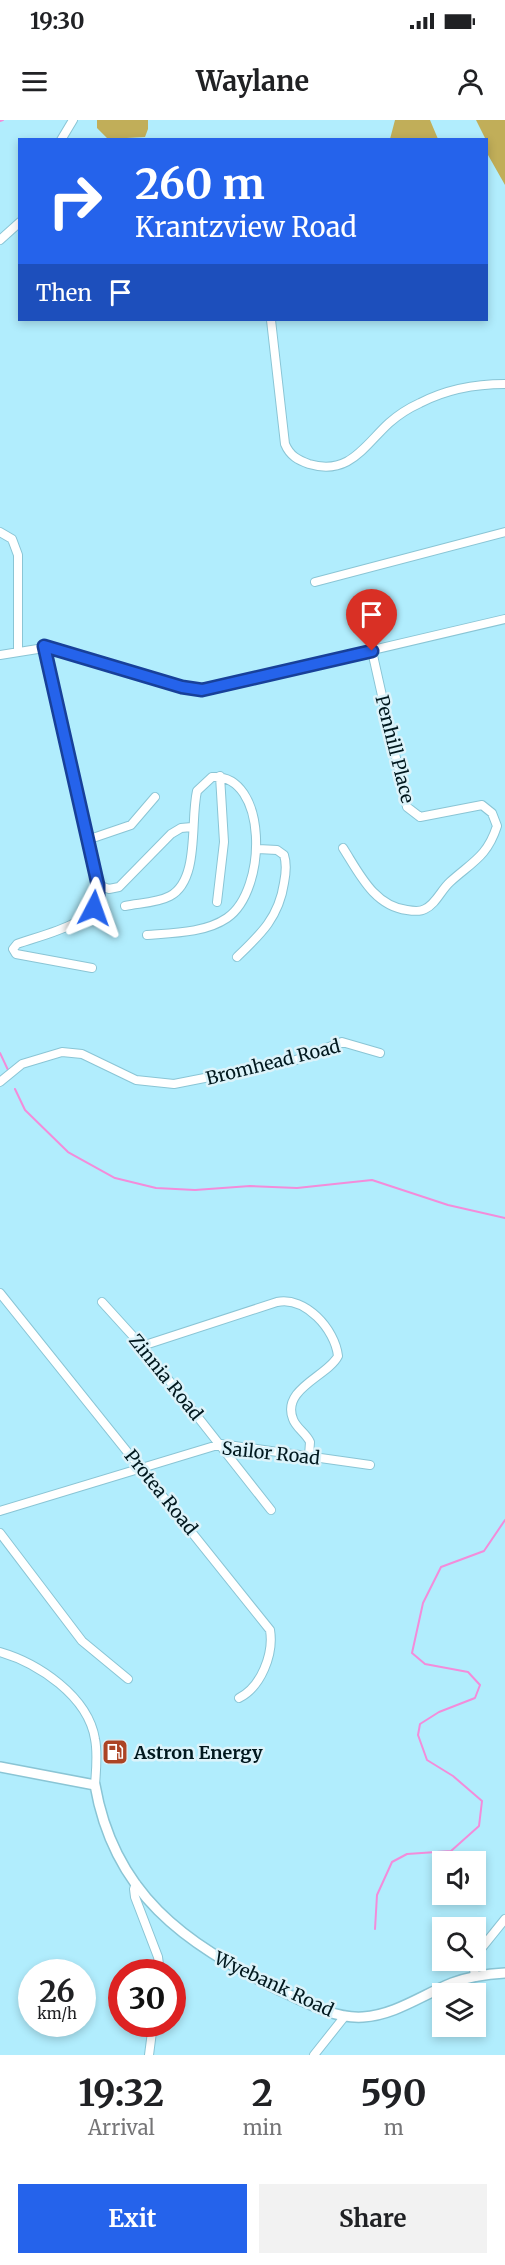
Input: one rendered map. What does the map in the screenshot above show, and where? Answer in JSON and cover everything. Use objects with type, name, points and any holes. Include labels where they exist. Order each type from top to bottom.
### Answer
[{"type":"main road","points":[[0,1767],[95,1785]]},
{"type":"main road","name":"Wyebank Road","points":[[95,1785],[102,1819],[115,1854],[136,1884],[162,1914],[208,1953],[301,2000],[345,2016],[383,2013],[402,2007],[453,1983],[505,1973]]},
{"type":"street","points":[[62,138],[73,120]]},
{"type":"street","points":[[0,240],[18,224]]},
{"type":"street","points":[[271,321],[285,444],[294,457],[311,465],[333,466],[350,462],[362,454],[395,418],[427,399],[463,387],[505,384]]},
{"type":"street","points":[[0,532],[12,539],[18,555],[18,651]]},
{"type":"street","points":[[315,582],[505,532]]},
{"type":"street","points":[[0,655],[44,646],[182,687],[202,690],[505,619]]},
{"type":"street","points":[[44,646],[98,885],[98,902],[89,913],[54,932],[17,944],[13,949],[16,954],[92,968]]},
{"type":"street","name":"Penhill Place","points":[[343,848],[370,889],[381,899],[402,909],[422,911],[428,908],[452,880],[482,857],[497,826],[492,813],[482,805],[420,816],[407,807],[372,651]]},
{"type":"street","points":[[217,902],[224,842],[220,776]]},
{"type":"street","points":[[125,906],[157,901],[168,897],[180,888],[189,874],[197,791],[206,780],[220,776],[233,780],[243,791],[258,849],[248,892],[228,917],[209,926],[182,933],[147,935]]},
{"type":"street","points":[[87,840],[131,825],[155,797]]},
{"type":"street","points":[[98,885],[109,889],[119,887],[171,834],[181,828],[192,827]]},
{"type":"street","points":[[237,957],[268,926],[282,899],[286,872],[284,855],[277,850],[258,849]]},
{"type":"street","name":"Bromhead Road","points":[[0,1082],[22,1064],[62,1052],[82,1054],[136,1080],[174,1084],[296,1060],[342,1042],[352,1043],[380,1053]]},
{"type":"street","name":"Protea Road","points":[[0,1293],[270,1630],[269,1648],[260,1679],[248,1694],[239,1698]]},
{"type":"street","points":[[141,1346],[278,1302],[294,1301],[302,1304],[333,1338],[338,1356],[334,1364],[307,1383],[294,1402],[293,1418],[310,1442],[309,1456]]},
{"type":"street","name":"Zinnia Road","points":[[102,1302],[221,1444],[271,1510]]},
{"type":"street","name":"Sailor Road","points":[[0,1511],[221,1444],[370,1465]]},
{"type":"street","points":[[0,1533],[82,1641],[129,1679]]},
{"type":"street","points":[[0,1652],[38,1668],[60,1685],[81,1709],[95,1737],[95,1785]]},
{"type":"street","points":[[136,1884],[135,1897],[158,1959]]},
{"type":"street","points":[[486,1943],[505,1919]]},
{"type":"street","points":[[474,1971],[475,1977]]},
{"type":"street","points":[[314,2055],[345,2016]]},
{"type":"street","points":[[149,2055],[151,2037]]},
{"type":"shaded area","points":[[97,120],[148,120],[145,137],[107,138],[97,128]]},
{"type":"shaded area","points":[[395,120],[430,120],[438,138],[390,138]]},
{"type":"shaded area","points":[[476,120],[505,120],[505,185],[488,155],[488,138],[485,138]]},
{"type":"waterway","points":[[0,1053],[8,1070]]},
{"type":"waterway","points":[[15,1089],[25,1110],[68,1152],[115,1178],[156,1188],[195,1190],[250,1186],[297,1188],[372,1180],[448,1205],[505,1218]]},
{"type":"waterway","points":[[375,1929],[377,1895],[392,1862],[407,1854],[451,1851],[479,1826],[482,1801],[453,1776],[427,1760],[418,1735],[420,1724],[439,1712],[475,1698],[480,1685],[468,1672],[425,1664],[412,1653],[423,1603],[441,1567],[484,1551],[505,1520]]},
{"type":"place","name":"Astron Energy","points":[[115,1752]]},
{"type":"route","points":[[94,908],[98,902],[98,885],[44,646],[182,687],[202,690],[372,651]]}]
